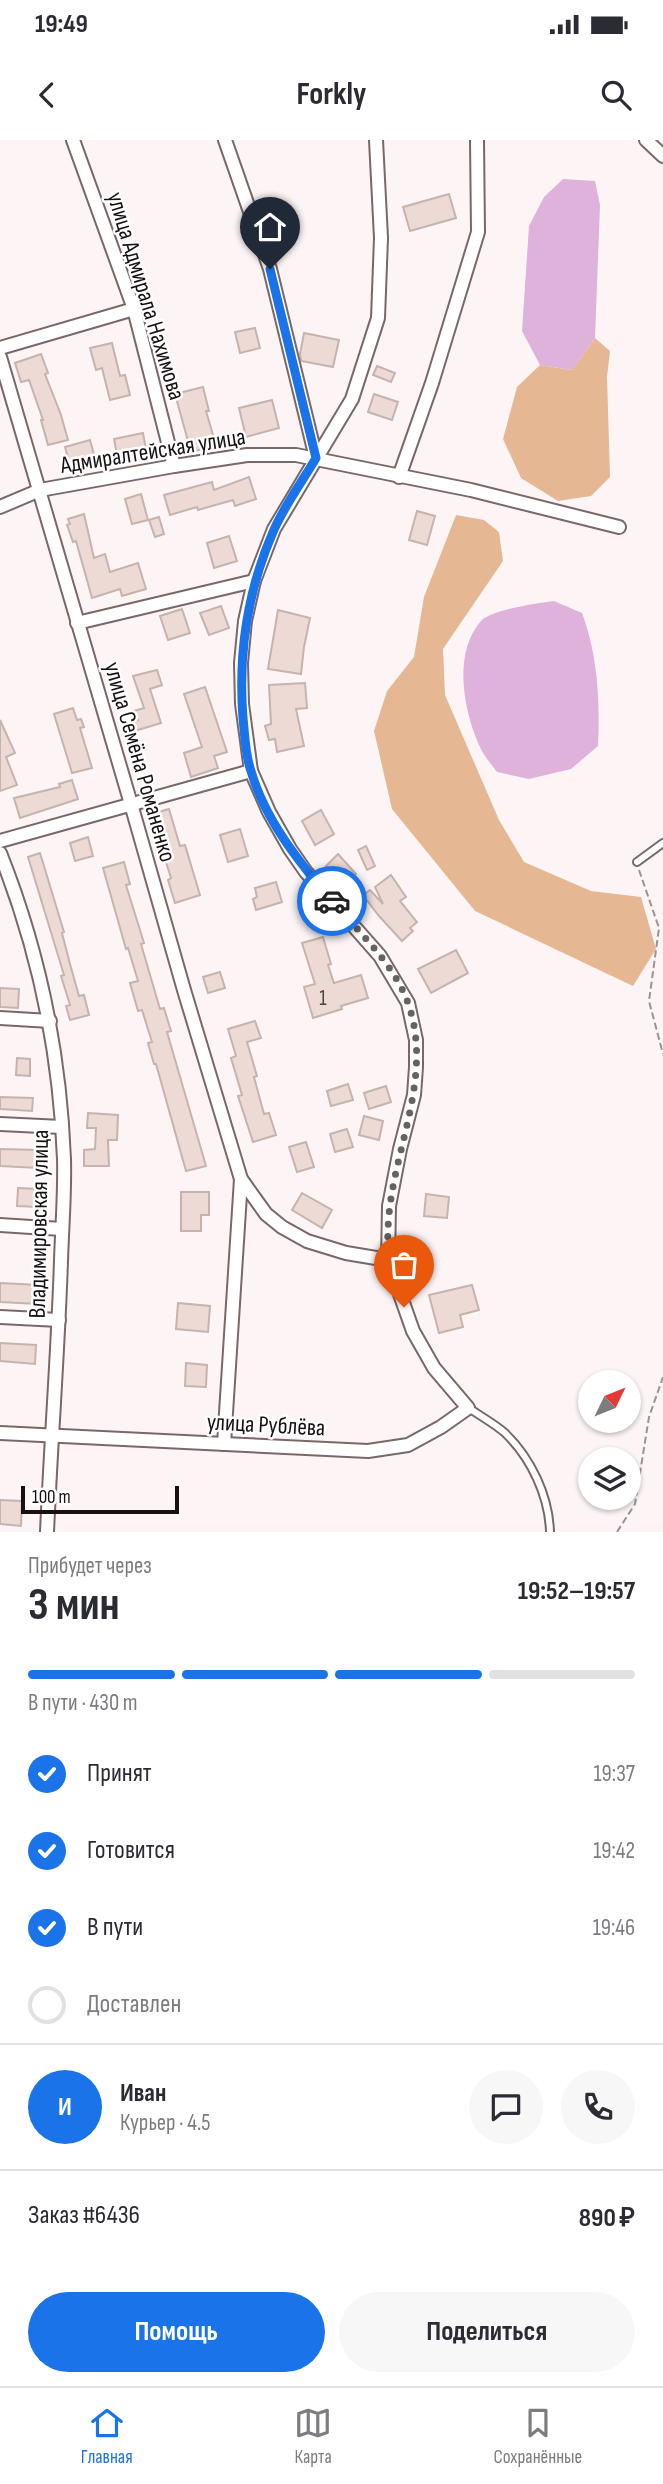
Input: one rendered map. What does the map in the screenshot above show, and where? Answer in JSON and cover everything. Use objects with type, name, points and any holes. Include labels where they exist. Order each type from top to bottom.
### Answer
[{"type":"street","name":"улица Адмирала Нахимова","points":[[73,140],[134,309],[174,466]]},
{"type":"street","points":[[225,140],[270,269],[316,458]]},
{"type":"street","points":[[376,140],[381,238],[378,318],[352,399],[274,529],[254,581],[245,621],[241,663],[244,730],[251,771],[269,812],[290,849],[306,872],[380,956],[408,1003],[416,1040],[416,1077],[389,1206],[388,1261],[413,1331],[434,1368],[468,1408]]},
{"type":"street","points":[[399,477],[432,383],[478,232],[477,140]]},
{"type":"street","points":[[646,140],[663,156]]},
{"type":"street","points":[[0,348],[134,309]]},
{"type":"street","name":"улица Семёна Романенко","points":[[0,357],[241,1178],[266,1214],[282,1227],[307,1241],[388,1261]]},
{"type":"street","name":"Адмиралтейская улица","points":[[0,507],[40,490],[174,466],[247,455],[296,455],[471,490],[619,527]]},
{"type":"street","points":[[77,623],[254,581]]},
{"type":"street","points":[[0,841],[251,771]]},
{"type":"street","name":"Владимировская улица","points":[[0,853],[33,947],[50,1021],[62,1127],[64,1160],[59,1320],[47,1532]]},
{"type":"street","points":[[0,1018],[50,1021]]},
{"type":"street","points":[[0,1124],[62,1127]]},
{"type":"street","name":"улица Семёна Романенко","points":[[224,1444],[241,1178]]},
{"type":"street","points":[[0,1225],[62,1229]]},
{"type":"street","points":[[0,1317],[59,1320]]},
{"type":"street","name":"улица Рублёва","points":[[0,1433],[368,1451],[408,1445],[468,1408]]},
{"type":"lane","points":[[637,862],[663,843]]},
{"type":"lane","points":[[468,1408],[504,1432],[526,1456],[540,1488],[550,1521],[550,1532]]},
{"type":"path","points":[[637,862],[659,928],[649,1001],[663,1054]]},
{"type":"path","points":[[617,1532],[635,1504],[649,1417],[663,1377]]},
{"type":"shaded area","points":[[563,179],[595,181],[600,205],[595,338],[572,370],[540,365],[522,331],[529,226],[544,197]]},
{"type":"shaded area","points":[[595,338],[610,351],[607,377],[610,477],[591,496],[558,501],[521,478],[503,439],[517,387],[540,365],[572,370]]},
{"type":"shaded area","points":[[456,515],[484,520],[499,532],[503,561],[443,649],[445,695],[499,820],[524,862],[591,891],[641,897],[656,949],[633,986],[475,911],[392,809],[374,731],[387,691],[414,657],[424,597]]},
{"type":"shaded area","points":[[554,601],[582,613],[592,645],[597,678],[598,746],[571,769],[529,779],[497,772],[481,749],[473,731],[465,698],[464,665],[472,634],[486,617],[515,608]]},
{"type":"building","points":[[449,194],[456,218],[410,231],[403,207]]},
{"type":"building","points":[[255,328],[260,348],[240,353],[235,332]]},
{"type":"building","points":[[304,333],[339,340],[333,367],[301,361]]},
{"type":"building","points":[[112,343],[120,376],[125,375],[130,395],[110,400],[102,368],[96,370],[90,348]]},
{"type":"building","points":[[41,354],[48,373],[45,374],[68,440],[48,445],[43,420],[29,380],[21,382],[15,363]]},
{"type":"building","points":[[377,366],[395,373],[391,382],[373,375]]},
{"type":"building","points":[[203,387],[209,411],[206,411],[216,445],[191,452],[175,394]]},
{"type":"building","points":[[374,394],[398,402],[392,420],[368,412]]},
{"type":"building","points":[[272,400],[279,428],[246,437],[239,408]]},
{"type":"building","points":[[143,433],[147,455],[118,460],[114,439]]},
{"type":"building","points":[[90,440],[96,462],[70,466],[65,447]]},
{"type":"building","points":[[249,477],[256,499],[235,506],[233,500],[170,515],[164,495],[212,482],[214,490]]},
{"type":"building","points":[[141,494],[148,520],[132,524],[125,499]]},
{"type":"building","points":[[417,511],[435,516],[427,545],[409,540]]},
{"type":"building","points":[[84,514],[94,558],[105,554],[110,572],[138,563],[146,589],[122,596],[120,589],[92,598],[76,541],[73,542],[67,525],[70,524],[68,519]]},
{"type":"building","points":[[159,517],[164,534],[155,537],[149,520]]},
{"type":"building","points":[[229,536],[237,561],[214,568],[207,543]]},
{"type":"building","points":[[221,606],[229,628],[209,635],[200,613]]},
{"type":"building","points":[[182,609],[190,633],[168,640],[160,616]]},
{"type":"building","points":[[278,610],[310,618],[301,674],[268,669]]},
{"type":"building","points":[[157,670],[162,685],[150,689],[161,723],[128,733],[126,724],[138,720],[134,711],[144,708],[133,676]]},
{"type":"building","points":[[305,683],[307,708],[296,709],[304,746],[277,752],[275,739],[269,740],[265,726],[271,724],[269,685]]},
{"type":"building","points":[[205,687],[227,752],[214,756],[218,768],[191,777],[184,753],[202,747],[184,694]]},
{"type":"building","points":[[73,708],[77,720],[81,719],[84,727],[80,728],[92,768],[72,773],[54,714]]},
{"type":"building","points":[[0,720],[15,753],[6,757],[17,785],[0,791]]},
{"type":"building","points":[[72,780],[78,799],[20,818],[14,798],[60,787],[59,784]]},
{"type":"building","points":[[169,809],[180,846],[185,845],[200,895],[175,903],[168,880],[171,878],[151,814]]},
{"type":"building","points":[[321,810],[334,834],[315,845],[302,821]]},
{"type":"building","points":[[240,829],[248,856],[228,862],[220,835]]},
{"type":"building","points":[[88,837],[93,856],[75,861],[70,843]]},
{"type":"building","points":[[366,846],[375,866],[367,870],[358,850]]},
{"type":"building","points":[[40,853],[64,932],[62,933],[79,996],[84,995],[89,1015],[70,1020],[66,1006],[70,1005],[61,976],[64,975],[28,857]]},
{"type":"building","points":[[338,854],[356,874],[344,885],[326,866]]},
{"type":"building","points":[[124,862],[130,884],[126,885],[144,943],[141,944],[160,1009],[164,1008],[171,1031],[167,1032],[206,1166],[186,1171],[148,1043],[152,1042],[142,1010],[138,1011],[130,983],[138,981],[103,868]]},
{"type":"building","points":[[391,875],[406,897],[400,901],[417,922],[410,928],[413,931],[402,941],[363,895],[370,890],[383,904],[375,887]]},
{"type":"building","points":[[276,882],[282,902],[256,910],[253,899],[257,897],[255,888]]},
{"type":"building","points":[[323,937],[334,983],[361,975],[368,998],[313,1018],[304,987],[315,984],[302,943]]},
{"type":"building","points":[[456,950],[468,973],[431,993],[418,969]]},
{"type":"building","points":[[220,972],[225,988],[208,993],[203,977]]},
{"type":"building","points":[[0,988],[19,989],[18,1008],[0,1007]]},
{"type":"building","points":[[255,1021],[261,1038],[247,1042],[264,1114],[269,1113],[276,1135],[253,1142],[238,1096],[242,1095],[231,1058],[236,1056],[228,1029]]},
{"type":"building","points":[[17,1058],[30,1059],[30,1076],[16,1075]]},
{"type":"building","points":[[348,1084],[353,1100],[331,1106],[327,1091]]},
{"type":"building","points":[[386,1086],[391,1102],[369,1109],[364,1093]]},
{"type":"building","points":[[0,1097],[33,1098],[32,1111],[0,1109]]},
{"type":"building","points":[[88,1113],[118,1115],[117,1140],[108,1140],[109,1166],[84,1166],[84,1150],[95,1149],[96,1128],[87,1128]]},
{"type":"building","points":[[364,1116],[383,1121],[379,1140],[359,1135]]},
{"type":"building","points":[[347,1129],[353,1147],[335,1152],[330,1134]]},
{"type":"building","points":[[306,1142],[314,1167],[297,1172],[289,1147]]},
{"type":"building","points":[[0,1149],[39,1150],[38,1168],[0,1166]]},
{"type":"building","points":[[18,1188],[39,1189],[38,1207],[17,1206]]},
{"type":"building","points":[[181,1192],[209,1192],[209,1215],[201,1215],[201,1231],[181,1231]]},
{"type":"building","points":[[302,1193],[332,1210],[322,1228],[292,1210]]},
{"type":"building","points":[[426,1194],[449,1197],[447,1218],[424,1216]]},
{"type":"building","points":[[0,1283],[39,1285],[38,1304],[0,1302]]},
{"type":"building","points":[[472,1285],[479,1310],[460,1315],[463,1327],[439,1333],[429,1295]]},
{"type":"building","points":[[178,1303],[210,1306],[208,1332],[176,1329]]},
{"type":"building","points":[[0,1343],[36,1345],[35,1364],[0,1361]]},
{"type":"building","points":[[186,1363],[207,1365],[206,1387],[185,1386]]},
{"type":"building","points":[[0,1500],[22,1501],[21,1526],[0,1524]]},
{"type":"way so far","points":[[332,901],[380,956],[396,979],[408,1003],[416,1040],[414,1095],[389,1206],[388,1261],[404,1307]]},
{"type":"route","points":[[270,269],[316,458],[274,529],[254,581],[245,621],[241,663],[245,744],[251,771],[269,812],[306,872],[332,901]]}]
